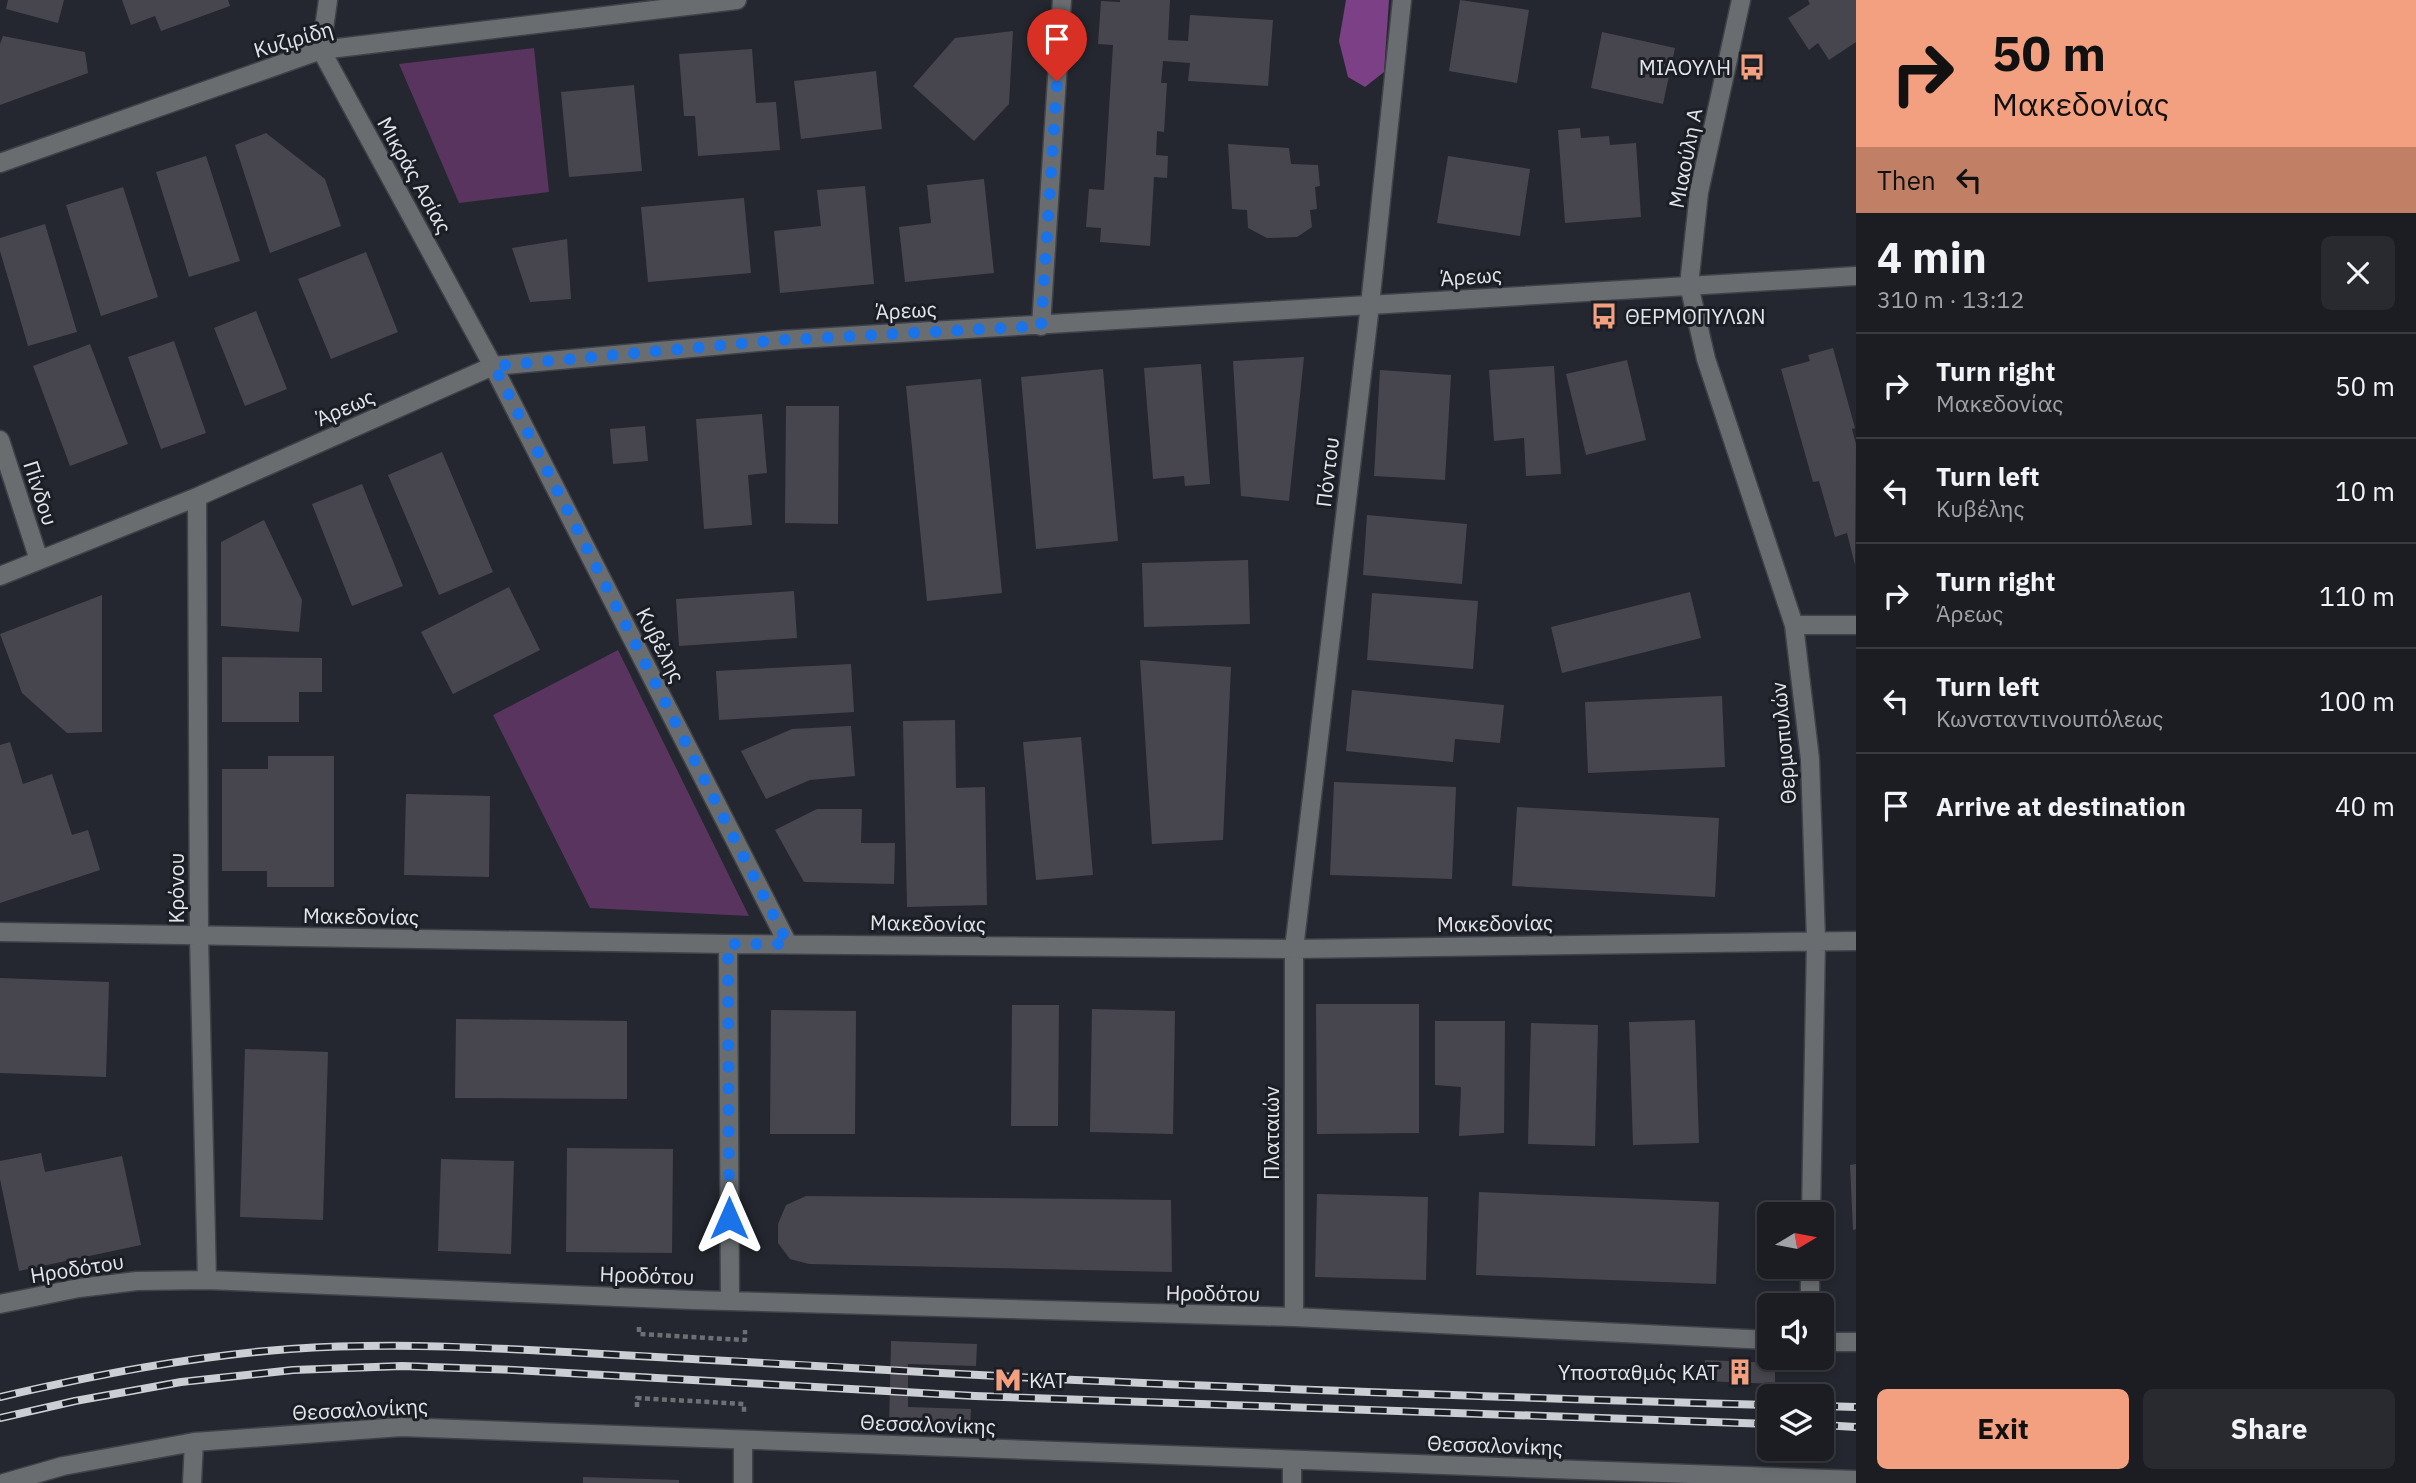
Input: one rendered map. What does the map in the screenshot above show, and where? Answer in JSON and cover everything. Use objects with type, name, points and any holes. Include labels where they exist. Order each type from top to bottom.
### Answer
[{"type":"street","points":[[321,50],[328,0]]},
{"type":"street","name":"Κυζιρίδη","points":[[0,163],[321,50],[737,0]]},
{"type":"street","points":[[1041,326],[1062,0]]},
{"type":"street","name":"Πόντου","points":[[1294,949],[1370,305],[1402,0]]},
{"type":"street","name":"Μιαούλη Α","points":[[1689,285],[1699,192],[1741,0]]},
{"type":"street","name":"Μικράς Ασίας","points":[[321,50],[494,366]]},
{"type":"street","name":"Άρεως","points":[[0,576],[197,497],[494,366],[781,340],[1856,276]]},
{"type":"street","name":"Θερμοπυλών","points":[[1689,285],[1706,359],[1794,625],[1810,759],[1816,940],[1811,1202]]},
{"type":"street","name":"Κυβέλης","points":[[494,366],[788,944]]},
{"type":"street","name":"Πίνδου","points":[[0,440],[39,560]]},
{"type":"street","name":"Κρόνου","points":[[197,497],[200,937],[207,1280]]},
{"type":"street","points":[[1794,625],[1856,625]]},
{"type":"street","name":"Μακεδονίας","points":[[0,932],[728,944],[1294,949],[1856,941]]},
{"type":"street","points":[[728,944],[730,1300]]},
{"type":"street","name":"Πλαταιών","points":[[1294,949],[1294,1317]]},
{"type":"street","name":"Ηροδότου","points":[[0,1304],[79,1288],[137,1282],[207,1280],[730,1300],[1294,1317]]},
{"type":"street","points":[[1294,1317],[1757,1339]]},
{"type":"street","points":[[1834,1342],[1856,1342]]},
{"type":"street","name":"Θεσσαλονίκης","points":[[4,1483],[64,1466],[194,1443],[401,1427],[1856,1480]]},
{"type":"street","points":[[743,1440],[743,1483]]},
{"type":"street","points":[[192,1483],[194,1443]]},
{"type":"street","points":[[1292,1460],[1292,1483]]},
{"type":"path","points":[[639,1334],[745,1340]]},
{"type":"path","points":[[637,1398],[744,1404]]},
{"type":"shaded area","points":[[1346,0],[1389,0],[1384,72],[1365,87],[1348,77],[1339,41]]},
{"type":"shaded area","points":[[534,48],[549,192],[459,203],[399,64]]},
{"type":"shaded area","points":[[618,650],[749,916],[590,908],[493,715]]},
{"type":"building","points":[[8,0],[64,0],[58,23],[6,9]]},
{"type":"building","points":[[122,0],[228,0],[230,6],[161,31],[155,16],[131,25]]},
{"type":"building","points":[[1170,0],[1168,40],[1188,41],[1190,15],[1273,20],[1268,86],[1188,81],[1190,63],[1163,61],[1161,83],[1167,83],[1164,132],[1157,131],[1156,155],[1168,156],[1167,178],[1154,177],[1150,246],[1100,242],[1101,228],[1086,227],[1089,189],[1104,190],[1113,45],[1098,44],[1101,1]]},
{"type":"building","points":[[1460,0],[1529,10],[1517,83],[1449,71]]},
{"type":"building","points":[[1808,0],[1856,0],[1856,42],[1829,60],[1818,43],[1809,50],[1788,18],[1810,4]]},
{"type":"building","points":[[1013,31],[1009,104],[974,141],[913,86],[955,38]]},
{"type":"building","points":[[1602,32],[1675,48],[1663,104],[1591,88]]},
{"type":"building","points":[[3,36],[85,52],[88,73],[0,105],[0,44]]},
{"type":"building","points":[[752,49],[756,103],[776,102],[780,150],[698,156],[695,116],[684,116],[679,54]]},
{"type":"building","points":[[876,71],[882,129],[801,139],[794,81]]},
{"type":"building","points":[[634,85],[642,171],[569,177],[561,92]]},
{"type":"building","points":[[1580,128],[1581,138],[1609,136],[1610,145],[1636,143],[1641,217],[1565,223],[1558,130]]},
{"type":"building","points":[[266,133],[325,179],[341,226],[270,253],[235,145]]},
{"type":"building","points":[[1228,144],[1289,148],[1291,164],[1318,165],[1320,186],[1315,187],[1317,209],[1310,210],[1312,227],[1297,237],[1267,238],[1248,228],[1247,210],[1232,209]]},
{"type":"building","points":[[206,156],[240,261],[189,277],[156,172]]},
{"type":"building","points":[[1448,156],[1530,169],[1520,236],[1437,223]]},
{"type":"building","points":[[984,179],[994,273],[905,282],[899,227],[931,223],[927,185]]},
{"type":"building","points":[[865,186],[874,284],[780,293],[774,231],[821,226],[817,190]]},
{"type":"building","points":[[123,187],[158,297],[101,316],[66,205]]},
{"type":"building","points":[[744,198],[751,273],[648,282],[641,207]]},
{"type":"building","points":[[45,224],[77,332],[28,346],[0,251],[0,238]]},
{"type":"building","points":[[567,239],[571,299],[530,302],[512,248]]},
{"type":"building","points":[[366,252],[398,332],[331,359],[298,279]]},
{"type":"building","points":[[256,311],[287,389],[245,406],[214,328]]},
{"type":"building","points":[[174,341],[206,433],[161,449],[128,357]]},
{"type":"building","points":[[90,344],[128,444],[70,466],[33,366]]},
{"type":"building","points":[[1833,348],[1855,428],[1852,429],[1856,444],[1855,565],[1847,533],[1835,537],[1819,481],[1813,482],[1781,369],[1810,361],[1808,355]]},
{"type":"building","points":[[1304,357],[1289,501],[1241,496],[1233,361]]},
{"type":"building","points":[[1627,360],[1646,440],[1586,455],[1566,374]]},
{"type":"building","points":[[1201,364],[1210,484],[1185,486],[1184,476],[1153,479],[1144,368]]},
{"type":"building","points":[[1554,366],[1561,474],[1526,476],[1524,438],[1494,441],[1489,370]]},
{"type":"building","points":[[1103,369],[1118,541],[1036,549],[1021,377]]},
{"type":"building","points":[[1380,370],[1451,375],[1445,480],[1374,476]]},
{"type":"building","points":[[981,379],[1002,593],[927,601],[906,386]]},
{"type":"building","points":[[786,406],[839,406],[838,524],[785,523]]},
{"type":"building","points":[[762,414],[767,473],[748,475],[752,525],[704,529],[696,419]]},
{"type":"building","points":[[645,426],[648,461],[613,464],[610,429]]},
{"type":"building","points":[[442,452],[493,572],[439,595],[388,475]]},
{"type":"building","points":[[362,484],[403,586],[352,606],[312,504]]},
{"type":"building","points":[[1367,515],[1467,524],[1462,584],[1363,575]]},
{"type":"building","points":[[264,520],[302,600],[299,632],[221,626],[221,542]]},
{"type":"building","points":[[1248,560],[1250,624],[1144,627],[1142,563]]},
{"type":"building","points":[[509,587],[540,650],[453,694],[421,632]]},
{"type":"building","points":[[794,591],[797,638],[679,646],[676,599]]},
{"type":"building","points":[[1690,592],[1701,638],[1562,673],[1551,627]]},
{"type":"building","points":[[1372,593],[1478,601],[1473,669],[1367,660]]},
{"type":"building","points":[[102,595],[102,732],[67,733],[22,693],[0,634]]},
{"type":"building","points":[[222,657],[322,658],[322,692],[299,692],[299,722],[222,722]]},
{"type":"building","points":[[1140,660],[1231,667],[1223,840],[1152,844]]},
{"type":"building","points":[[851,664],[854,712],[719,720],[716,671]]},
{"type":"building","points":[[1352,690],[1504,705],[1500,743],[1455,739],[1453,762],[1346,751]]},
{"type":"building","points":[[1722,696],[1725,767],[1588,773],[1585,702]]},
{"type":"building","points":[[955,720],[956,788],[985,787],[987,905],[907,907],[903,721]]},
{"type":"building","points":[[851,726],[855,776],[810,780],[766,799],[741,751],[792,729]]},
{"type":"building","points":[[1081,737],[1093,875],[1036,880],[1023,742]]},
{"type":"building","points":[[10,742],[23,784],[52,774],[72,835],[88,830],[100,870],[0,903],[0,745]]},
{"type":"building","points":[[268,756],[334,756],[334,887],[267,887],[267,871],[222,871],[222,769],[268,769]]},
{"type":"building","points":[[1334,782],[1456,787],[1452,879],[1330,875]]},
{"type":"building","points":[[406,794],[490,796],[489,877],[404,875]]},
{"type":"building","points":[[1517,807],[1719,818],[1715,897],[1512,886]]},
{"type":"building","points":[[817,809],[862,809],[861,843],[895,843],[894,884],[804,882],[775,830]]},
{"type":"building","points":[[0,978],[109,982],[106,1077],[0,1073]]},
{"type":"building","points":[[1316,1004],[1419,1004],[1419,1133],[1317,1134]]},
{"type":"building","points":[[1012,1005],[1059,1005],[1058,1126],[1011,1126]]},
{"type":"building","points":[[1092,1009],[1175,1011],[1173,1134],[1090,1132]]},
{"type":"building","points":[[771,1010],[856,1011],[855,1134],[770,1134]]},
{"type":"building","points":[[456,1019],[627,1021],[627,1099],[455,1098]]},
{"type":"building","points":[[1695,1020],[1699,1143],[1633,1145],[1629,1022]]},
{"type":"building","points":[[1435,1021],[1505,1021],[1504,1133],[1459,1136],[1461,1087],[1435,1085]]},
{"type":"building","points":[[1531,1023],[1598,1025],[1595,1146],[1528,1144]]},
{"type":"building","points":[[245,1049],[328,1052],[323,1220],[240,1217]]},
{"type":"building","points":[[567,1148],[673,1149],[672,1253],[566,1252]]},
{"type":"building","points":[[41,1153],[45,1172],[122,1156],[141,1245],[19,1271],[0,1179],[0,1161]]},
{"type":"building","points":[[441,1159],[514,1161],[511,1254],[438,1251]]},
{"type":"building","points":[[1856,1164],[1856,1229],[1853,1230],[1850,1165]]},
{"type":"building","points":[[1479,1192],[1719,1202],[1716,1284],[1476,1275]]},
{"type":"building","points":[[1317,1194],[1428,1197],[1426,1280],[1315,1277]]},
{"type":"building","points":[[806,1196],[1171,1200],[1172,1272],[809,1264],[790,1259],[778,1243],[778,1224],[786,1205]]},
{"type":"building","name":"ΚΑΤ","points":[[891,1341],[977,1344],[976,1366],[908,1364],[908,1407],[971,1409],[970,1431],[889,1429]]},
{"type":"building","name":"Υποσταθμός ΚΑΤ","points":[[1705,1360],[1757,1362],[1757,1370],[1775,1370],[1775,1384],[1704,1381]]},
{"type":"building","points":[[583,1477],[679,1480],[679,1483],[583,1483]]},
{"type":"railway","points":[[0,1397],[108,1374],[217,1356],[290,1349],[407,1346],[1148,1383],[1757,1405]]},
{"type":"railway","points":[[0,1418],[181,1382],[293,1370],[402,1366],[975,1396],[1757,1424]]},
{"type":"railway","points":[[1834,1406],[1856,1407]]},
{"type":"railway","points":[[1834,1426],[1856,1427]]},
{"type":"place","name":"ΜΙΑΟΥΛΗ","points":[[1752,67]]},
{"type":"place","name":"ΘΕΡΜΟΠΥΛΩΝ","points":[[1604,316]]},
{"type":"place","name":"Υποσταθμός ΚΑΤ","points":[[1740,1372]]},
{"type":"place","name":"ΚΑΤ","points":[[1008,1380]]},
{"type":"route","points":[[729,1218],[728,944],[788,944],[494,366],[781,340],[1041,326],[1057,81]]}]
